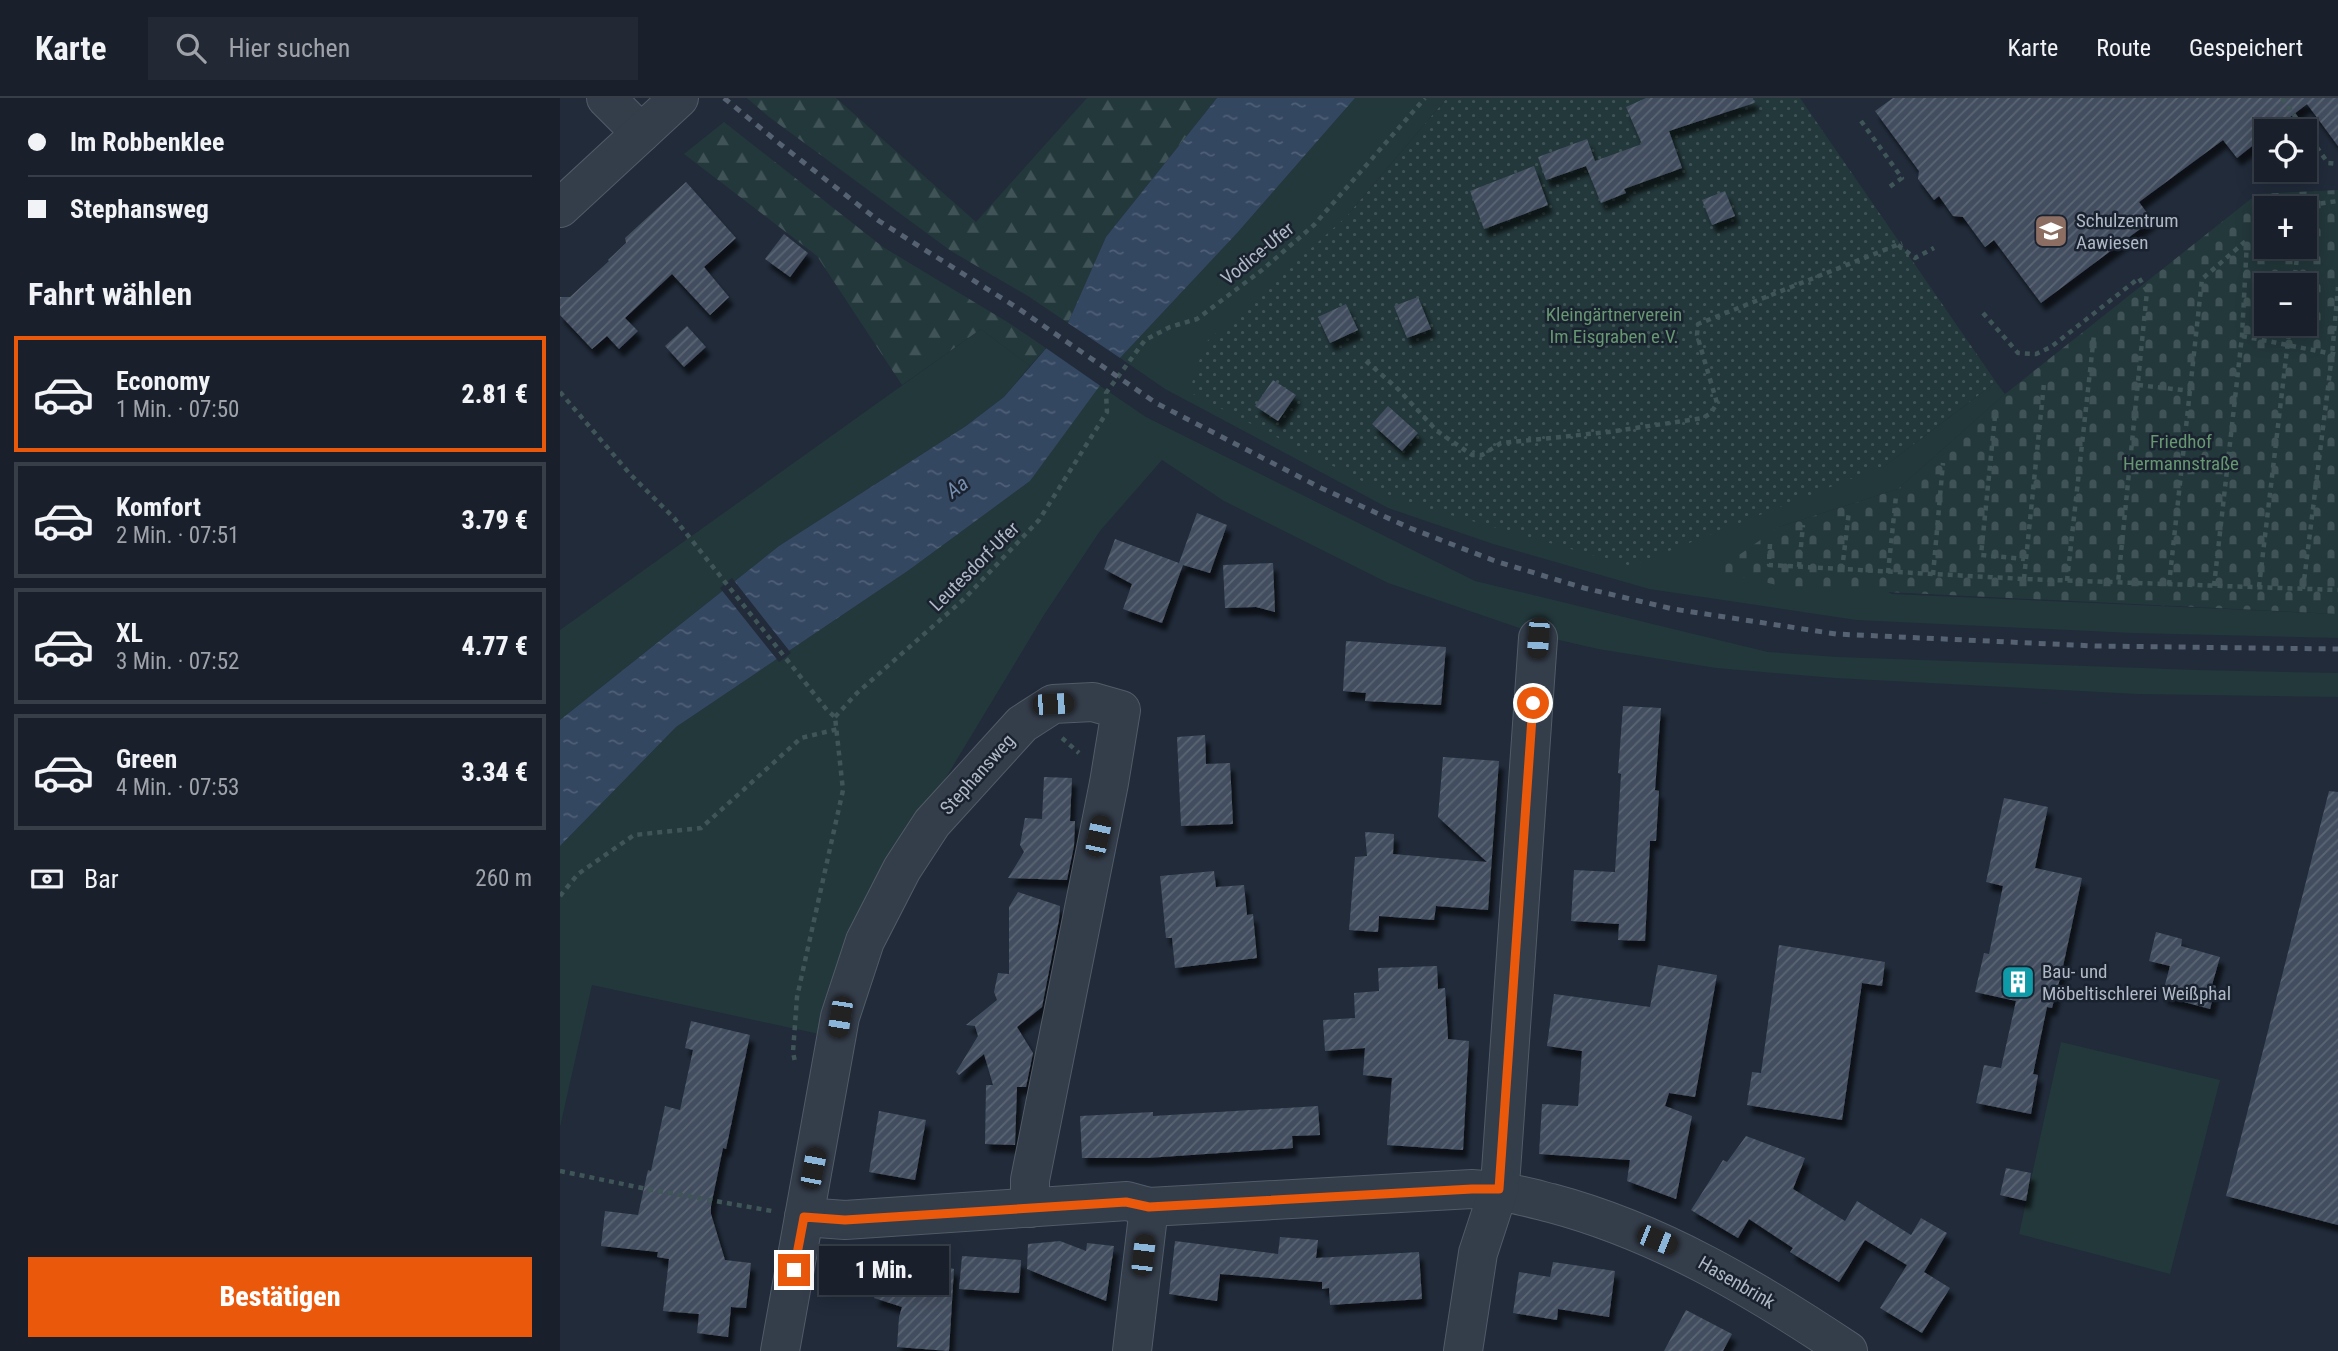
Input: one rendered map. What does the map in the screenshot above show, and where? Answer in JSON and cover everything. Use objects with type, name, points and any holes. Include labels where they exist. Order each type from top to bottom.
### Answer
[{"type":"street","points":[[606,98],[641,133]]},
{"type":"street","points":[[560,208],[679,98]]},
{"type":"street","points":[[1463,1351],[1478,1253],[1499,1189],[1538,638]]},
{"type":"street","name":"Stephansweg","points":[[780,1351],[840,1017],[865,941],[902,869],[932,823],[1022,724],[1053,704],[1093,702],[1121,710],[1030,1180],[1030,1208]]},
{"type":"street","name":"Hasenbrink","points":[[804,1217],[845,1220],[1126,1202],[1149,1207],[1499,1189],[1591,1213],[1679,1250],[1769,1299],[1848,1351]]},
{"type":"street","points":[[1132,1351],[1149,1207]]},
{"type":"path","name":"Vodice-Ufer","points":[[1107,412],[1106,393],[1145,340],[1170,327],[1197,318],[1262,270],[1314,225],[1425,98]]},
{"type":"path","points":[[2282,98],[2328,163],[2338,164]]},
{"type":"path","points":[[1861,121],[1902,178],[1888,188]]},
{"type":"path","points":[[2317,204],[2338,201]]},
{"type":"path","points":[[2169,585],[2202,279],[2247,240],[2242,336],[2214,586]]},
{"type":"path","points":[[1366,361],[1398,389],[1437,431],[1472,455],[1482,455],[1501,443],[1609,432],[1703,418],[1711,414],[1717,403],[1697,335],[1698,324],[1900,244],[1915,258],[1934,247]]},
{"type":"path","points":[[1983,313],[2018,353],[2036,354],[2051,347],[2139,278],[2147,291],[2118,583]]},
{"type":"path","points":[[2302,589],[2335,355],[2338,287]]},
{"type":"path","points":[[2067,581],[2094,335]]},
{"type":"path","points":[[2242,336],[2335,355]]},
{"type":"path","points":[[2259,587],[2288,336]]},
{"type":"path","points":[[2024,579],[2044,383]]},
{"type":"path","points":[[2138,385],[2191,391]]},
{"type":"path","points":[[560,392],[631,474],[674,518],[835,717],[843,790],[797,998],[793,1052],[795,1065]]},
{"type":"path","name":"Leutesdorf-Ufer","points":[[835,717],[857,693],[964,599],[1038,520],[1107,412]]},
{"type":"path","points":[[1995,416],[1981,555],[2025,559]]},
{"type":"path","points":[[1933,575],[1943,463]]},
{"type":"path","points":[[1888,573],[1896,496]]},
{"type":"path","points":[[1842,570],[1849,511]]},
{"type":"path","points":[[1799,567],[1803,525]]},
{"type":"path","points":[[1770,544],[1769,565],[2067,581],[2338,590]]},
{"type":"path","points":[[1022,724],[1055,732],[1086,758],[1109,783]]},
{"type":"path","points":[[560,896],[578,874],[634,835],[701,828],[801,738],[838,729]]},
{"type":"path","points":[[560,1171],[804,1217]]},
{"type":"green space","points":[[747,98],[836,98],[976,222],[1087,98],[1217,98],[1106,237],[1068,323],[951,251]]},
{"type":"green space","points":[[1355,98],[1447,98],[1346,217],[1886,465],[1996,382],[2005,394],[1898,489],[1779,527],[1892,594],[2338,614],[2338,638],[2132,633],[1856,620],[1649,589],[1493,544],[1388,508],[1165,389],[1120,358],[1238,232]]},
{"type":"green space","name":"Kleingärtnerverein Im Eisgraben e.V.","points":[[1447,98],[1800,98],[1996,382],[1886,465],[1631,566],[1401,501],[1189,392],[1205,343],[1346,217]]},
{"type":"green space","points":[[724,122],[883,247],[1046,348],[1030,366],[981,329],[902,385],[817,256],[684,154]]},
{"type":"green space","name":"Friedhof Hermannstraße","points":[[2338,190],[2338,614],[1786,587],[1716,571],[1779,527],[1898,489],[2005,394],[2254,196],[2254,259],[2317,259],[2317,196],[2254,196]]},
{"type":"green space","points":[[981,329],[1030,366],[1004,397],[966,426],[779,546],[560,720],[560,630]]},
{"type":"green space","points":[[1099,385],[1146,417],[1475,581],[1768,652],[1838,657],[2338,673],[2338,697],[2138,694],[1835,678],[1716,668],[1598,649],[1546,637],[1388,583],[1224,501],[1162,460],[1100,531],[1044,615],[918,824],[819,1034],[592,985],[560,1127],[560,846],[676,727],[909,570],[1030,481]]},
{"type":"green space","points":[[2061,1042],[2220,1080],[2170,1274],[2019,1234]]},
{"type":"water","name":"Aa","points":[[1217,98],[1355,98],[1238,232],[1120,358],[1030,481],[909,570],[676,727],[560,846],[560,720],[779,546],[966,426],[1004,397],[1068,323],[1106,237]]},
{"type":"pier","points":[[1065,321],[1123,360],[1102,387],[1043,346]]},
{"type":"pier","points":[[732,578],[791,653],[779,662],[720,588]]},
{"type":"building","points":[[1646,98],[1753,98],[1754,103],[1669,131],[1682,168],[1624,189],[1626,193],[1601,203],[1586,166],[1546,180],[1538,157],[1587,139],[1595,161],[1642,144],[1626,107]]},
{"type":"building","points":[[1893,98],[2338,98],[2338,146],[2307,104],[2288,119],[2254,119],[2254,145],[2237,158],[2223,140],[2139,202],[2152,220],[2041,303],[1994,240],[1985,247],[1963,217],[1953,216],[1939,196],[1934,200],[1918,179],[1919,171],[1875,111]]},
{"type":"building","points":[[1534,166],[1548,205],[1484,229],[1470,191]]},
{"type":"building","points":[[686,182],[736,238],[704,267],[729,297],[710,315],[672,274],[625,318],[638,331],[619,349],[607,336],[592,349],[560,315],[560,297],[570,297],[626,243],[625,238]]},
{"type":"building","points":[[1725,191],[1735,216],[1712,225],[1702,200]]},
{"type":"building","points":[[784,234],[808,253],[790,277],[765,259]]},
{"type":"building","points":[[1418,297],[1431,329],[1407,338],[1394,306]]},
{"type":"building","points":[[1346,304],[1358,330],[1330,343],[1318,317]]},
{"type":"building","points":[[687,326],[706,347],[684,367],[665,346]]},
{"type":"building","points":[[1273,380],[1296,395],[1278,421],[1255,406]]},
{"type":"building","points":[[1388,406],[1418,433],[1402,451],[1372,424]]},
{"type":"building","points":[[1197,513],[1227,525],[1210,573],[1183,565],[1162,623],[1123,609],[1132,584],[1104,569],[1115,539],[1179,563]]},
{"type":"building","points":[[1273,563],[1275,612],[1256,607],[1225,608],[1223,565]]},
{"type":"building","points":[[1346,641],[1446,647],[1441,705],[1365,701],[1366,693],[1343,691]]},
{"type":"building","points":[[1623,706],[1661,708],[1655,790],[1659,791],[1656,841],[1650,841],[1645,941],[1618,940],[1619,924],[1571,921],[1574,870],[1615,872]]},
{"type":"building","points":[[1205,735],[1206,764],[1230,763],[1233,824],[1181,826],[1177,737]]},
{"type":"building","points":[[1443,757],[1499,761],[1488,910],[1436,906],[1434,920],[1379,916],[1378,932],[1349,930],[1355,857],[1367,856],[1365,832],[1394,834],[1393,854],[1487,862],[1438,817]]},
{"type":"building","points":[[1044,777],[1072,778],[1070,821],[1075,821],[1074,846],[1067,880],[1008,878],[1024,852],[1020,845],[1025,818],[1042,819]]},
{"type":"building","points":[[2329,791],[2338,792],[2338,1225],[2226,1196]]},
{"type":"building","points":[[2004,798],[2048,807],[2035,868],[2082,878],[2052,1008],[2047,1007],[2033,1074],[2038,1075],[2031,1114],[1976,1103],[1984,1065],[2001,1068],[2016,1001],[1975,992],[1984,953],[1989,954],[2003,886],[1986,882]]},
{"type":"building","points":[[1214,871],[1216,887],[1244,885],[1247,915],[1253,914],[1257,958],[1175,968],[1172,938],[1166,938],[1160,876]]},
{"type":"building","points":[[1018,892],[1060,906],[1059,920],[1042,1007],[1017,1027],[1033,1053],[1026,1087],[1017,1087],[1015,1145],[985,1144],[986,1085],[993,1085],[984,1054],[959,1075],[956,1072],[978,1036],[975,1026],[966,1025],[997,1000],[994,992],[998,973],[1009,974],[1009,907]]},
{"type":"building","points":[[2156,932],[2182,939],[2181,946],[2220,957],[2212,985],[2216,986],[2210,1009],[2162,996],[2170,966],[2149,961]]},
{"type":"building","points":[[1779,945],[1885,962],[1882,986],[1862,983],[1842,1120],[1747,1105],[1752,1072],[1761,1073]]},
{"type":"building","points":[[1658,965],[1717,975],[1695,1097],[1669,1093],[1665,1106],[1692,1116],[1676,1199],[1627,1181],[1630,1160],[1539,1154],[1542,1104],[1578,1106],[1582,1051],[1547,1046],[1554,994],[1650,1007]]},
{"type":"building","points":[[1437,966],[1438,989],[1445,988],[1448,1039],[1469,1041],[1463,1150],[1387,1145],[1392,1078],[1363,1075],[1365,1048],[1325,1051],[1323,1020],[1355,1018],[1354,993],[1379,991],[1378,968]]},
{"type":"building","points":[[691,1021],[750,1035],[711,1206],[725,1260],[751,1263],[746,1308],[731,1307],[728,1337],[697,1333],[699,1314],[663,1311],[669,1259],[657,1257],[658,1252],[601,1246],[605,1211],[638,1215],[665,1106],[680,1110],[693,1050],[685,1048]]},
{"type":"building","points":[[1318,1106],[1320,1135],[1292,1136],[1293,1148],[1147,1158],[1082,1158],[1080,1116],[1153,1112],[1153,1116]]},
{"type":"building","points":[[879,1111],[926,1120],[915,1180],[869,1172]]},
{"type":"building","points":[[1746,1136],[1805,1158],[1793,1189],[1845,1221],[1857,1201],[1911,1235],[1921,1218],[1947,1233],[1924,1272],[1950,1288],[1922,1333],[1880,1308],[1907,1265],[1865,1240],[1839,1282],[1790,1252],[1793,1248],[1749,1219],[1738,1238],[1691,1210],[1723,1160],[1727,1162]]},
{"type":"building","points":[[2006,1168],[2031,1173],[2026,1201],[2000,1195]]},
{"type":"building","points":[[1280,1237],[1318,1240],[1316,1258],[1419,1252],[1422,1299],[1330,1305],[1329,1288],[1322,1289],[1322,1282],[1220,1274],[1217,1301],[1169,1294],[1175,1241],[1278,1254]]},
{"type":"building","points":[[1060,1241],[1086,1251],[1087,1243],[1114,1246],[1106,1301],[1027,1269],[1028,1244]]},
{"type":"building","points":[[896,1249],[954,1269],[949,1351],[897,1347],[902,1307],[874,1298]]},
{"type":"building","points":[[962,1256],[1021,1260],[1019,1293],[959,1289]]},
{"type":"building","points":[[1553,1262],[1615,1271],[1609,1317],[1558,1309],[1557,1320],[1513,1313],[1519,1272],[1550,1277]]},
{"type":"building","points":[[1686,1310],[1732,1334],[1723,1351],[1664,1351]]},
{"type":"railway","points":[[724,98],[879,221],[1019,309],[1156,403],[1321,488],[1410,528],[1495,561],[1584,588],[1673,609],[1836,634],[2095,646],[2338,649]]},
{"type":"place","name":"Schulzentrum Aawiesen","points":[[2051,231]]},
{"type":"place","name":"Bau- und Möbeltischlerei Weißphal","points":[[2018,982]]},
{"type":"route","points":[[794,1270],[804,1217],[845,1220],[1126,1202],[1149,1207],[1499,1189],[1533,703]]}]
